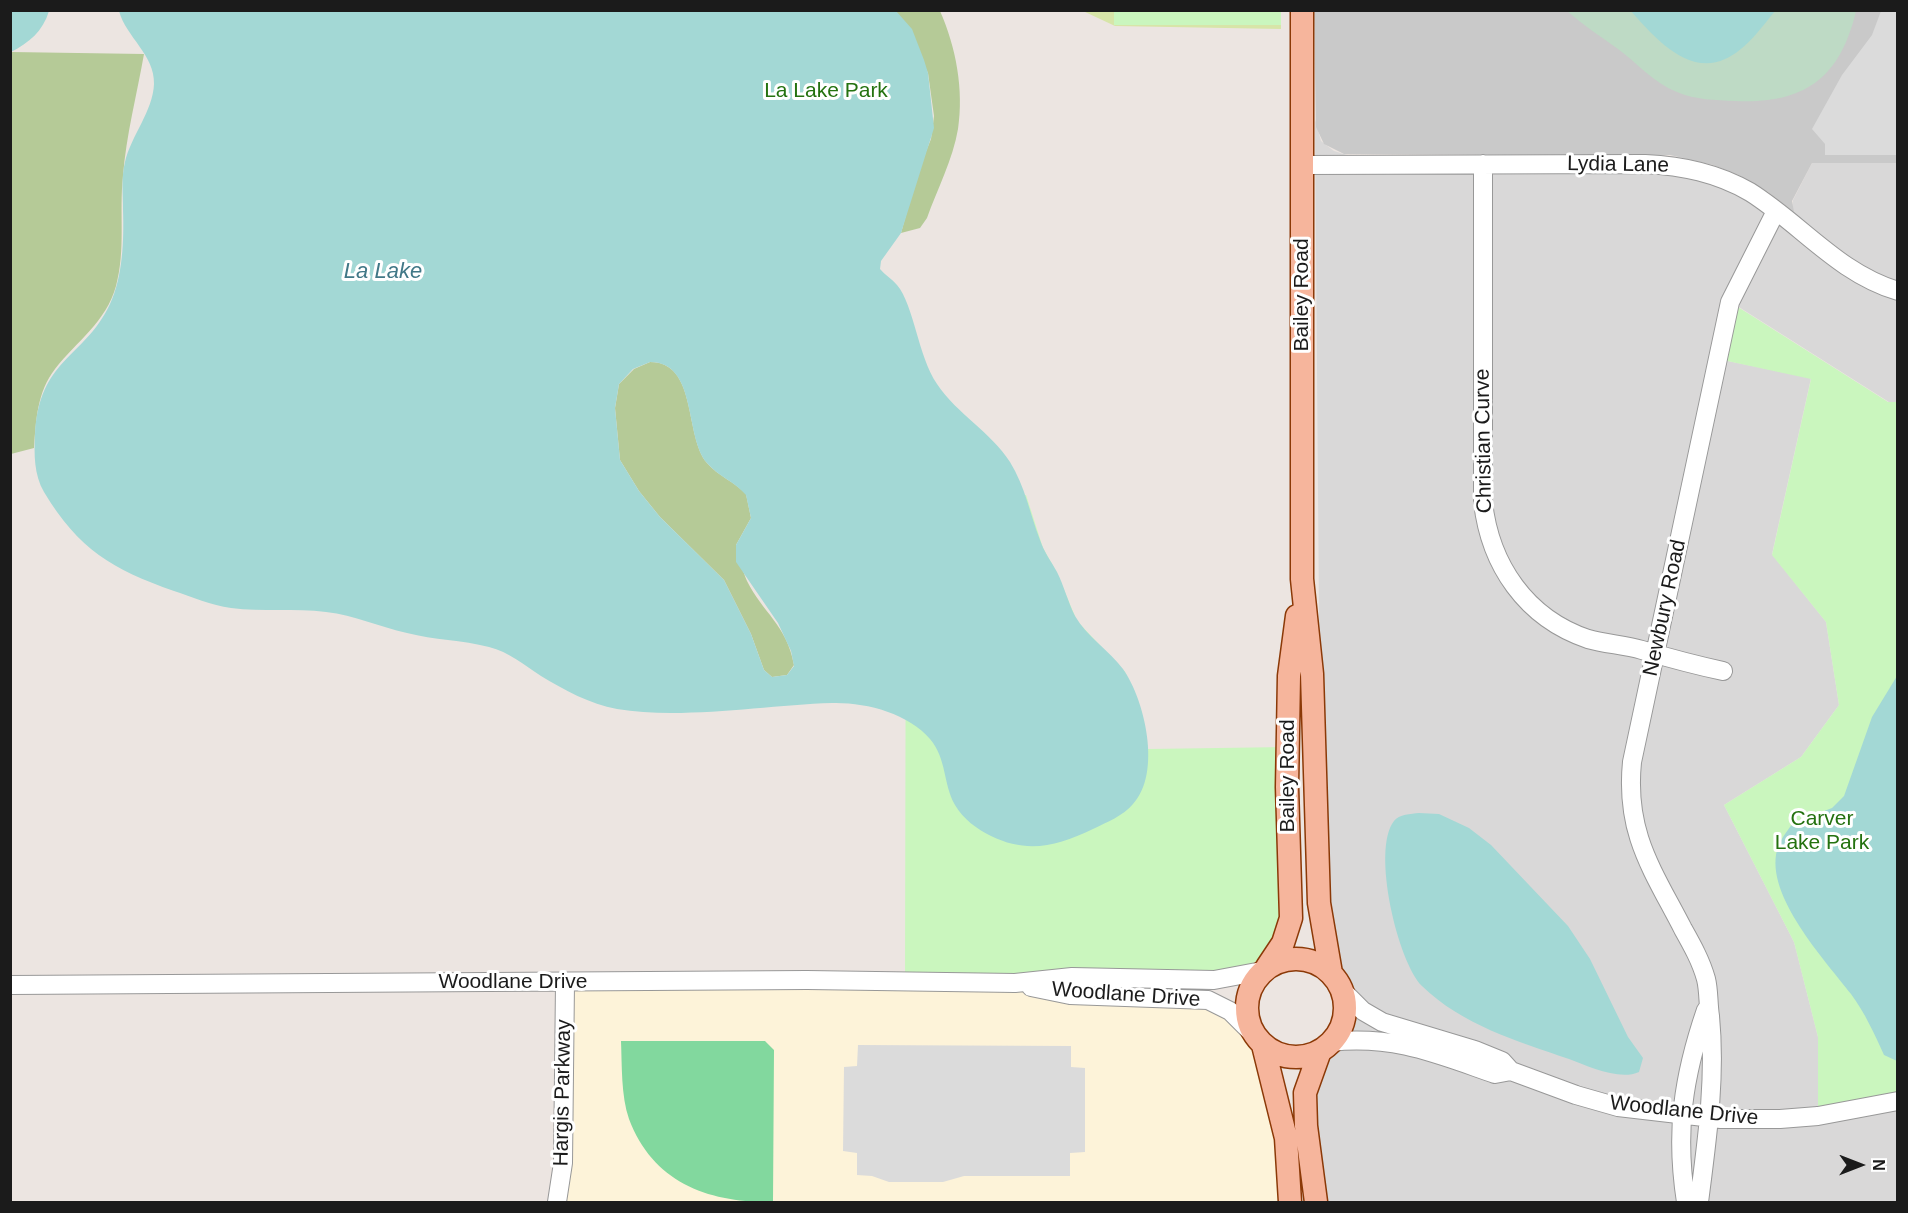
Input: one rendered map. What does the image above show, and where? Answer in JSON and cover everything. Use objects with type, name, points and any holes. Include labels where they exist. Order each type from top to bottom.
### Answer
[{"type":"main road","name":"Bailey Road","points":[[1302,10],[1302,579],[1312,674],[1319,903],[1337,982]]},
{"type":"main road","name":"Bailey Road","points":[[1265,969],[1284,943],[1291,918],[1287,819],[1289,676],[1302,579]]},
{"type":"main road","points":[[1316,1203],[1306,1126],[1305,1093],[1326,1046],[1344,1018],[1337,982],[1315,962],[1295,958],[1265,969],[1249,992],[1246,1005],[1251,1030],[1261,1042],[1285,1056],[1309,1055],[1326,1046]]},
{"type":"main road","points":[[1261,1042],[1286,1138],[1290,1203]]},
{"type":"street","name":"Christian Curve","points":[[1483,164],[1483,501],[1485,523],[1495,556],[1522,597],[1550,620],[1589,639],[1723,671]]},
{"type":"street","name":"Lydia Lane","points":[[1302,165],[1645,164],[1686,167],[1727,180],[1776,211],[1845,266],[1898,291]]},
{"type":"street","name":"Newbury Road","points":[[1699,1203],[1709,1117],[1713,1052],[1708,1003],[1701,966],[1641,849],[1630,804],[1632,762],[1730,302],[1776,211]]},
{"type":"street","name":"Woodlane Drive","points":[[10,985],[807,980],[1014,983],[1072,977],[1214,980],[1265,969]]},
{"type":"street","name":"Woodlane Drive","points":[[1337,982],[1363,1011],[1382,1022],[1475,1050],[1502,1061],[1511,1071],[1598,1102],[1682,1114],[1751,1120],[1818,1116],[1898,1101]]},
{"type":"street","name":"Hargis Parkway","points":[[557,1203],[563,1163],[566,983]]},
{"type":"street","name":"Woodlane Drive","points":[[1014,983],[1070,995],[1208,1000],[1230,1011],[1261,1042]]},
{"type":"street","name":"Newbury Road","points":[[1686,1203],[1679,1148],[1682,1114],[1693,1050],[1708,1003]]},
{"type":"street","name":"Woodlane Drive","points":[[1326,1046],[1355,1040],[1401,1043],[1495,1074],[1511,1071]]},
{"type":"shaded area","points":[[1314,11],[1897,11],[1897,163],[1812,163],[1792,201],[1794,212],[1768,192],[1738,175],[1713,165],[1670,155],[1344,154],[1324,144],[1316,127]]},
{"type":"shaded area","points":[[1881,11],[1897,11],[1897,155],[1825,155],[1825,144],[1812,129],[1842,75],[1872,35]]},
{"type":"shaded area","points":[[1315,119],[1321,141],[1334,151],[1347,155],[1640,153],[1687,158],[1738,175],[1792,210],[1793,200],[1812,163],[1897,163],[1897,402],[1889,402],[1731,302],[1718,359],[1811,378],[1772,554],[1826,622],[1839,705],[1801,757],[1724,805],[1794,942],[1818,1037],[1818,1116],[1897,1101],[1897,1202],[1316,1202],[1306,1126],[1331,1042],[1344,1018],[1345,1004],[1342,990],[1331,973],[1312,674],[1319,616]]},
{"type":"shaded area","points":[[807,980],[1208,1000],[1263,1045],[1290,1202],[557,1202],[565,983]]},
{"type":"shaded area","points":[[858,1045],[1071,1046],[1071,1067],[1085,1068],[1085,1152],[1070,1153],[1070,1176],[964,1176],[943,1182],[889,1182],[872,1176],[857,1175],[857,1153],[843,1151],[844,1067],[857,1066]]},
{"type":"green space","points":[[896,11],[940,11],[954,54],[960,99],[956,140],[927,218],[920,228],[901,233],[918,171],[931,139],[934,116],[928,73]]},
{"type":"green space","points":[[1083,11],[1281,11],[1281,29],[1115,26]]},
{"type":"green space","points":[[1114,11],[1281,11],[1281,25],[1114,25]]},
{"type":"green space","points":[[1567,11],[1856,11],[1849,35],[1840,54],[1829,70],[1815,83],[1781,98],[1735,101],[1698,98],[1669,88]]},
{"type":"green space","points":[[11,52],[144,54],[124,161],[122,245],[116,286],[98,321],[55,369],[44,387],[38,407],[34,448],[11,454]]},
{"type":"green space","name":"Carver Lake Park","points":[[1730,302],[1888,402],[1897,402],[1897,1101],[1818,1116],[1818,1037],[1794,942],[1724,805],[1801,757],[1839,705],[1826,622],[1772,555],[1811,379],[1718,359]]},
{"type":"green space","points":[[650,362],[665,365],[676,374],[688,402],[700,451],[707,463],[746,494],[751,518],[736,545],[747,581],[780,629],[791,651],[794,665],[787,675],[772,677],[764,670],[751,634],[724,580],[660,517],[639,491],[620,460],[615,408],[619,384],[634,369]]},
{"type":"green space","points":[[906,494],[1026,495],[1043,548],[1056,571],[1077,621],[1125,672],[1141,710],[1148,749],[1288,747],[1292,906],[1262,971],[905,983]]},
{"type":"green space","points":[[621,1041],[765,1041],[774,1050],[773,1202],[749,1201],[706,1193],[668,1174],[653,1159],[639,1141],[626,1110],[622,1080]]},
{"type":"water","points":[[11,10],[49,11],[43,25],[34,36],[11,52]]},
{"type":"water","name":"La Lake","points":[[119,11],[896,11],[912,29],[924,60],[928,73],[934,128],[901,233],[881,261],[880,269],[903,294],[925,360],[937,384],[954,405],[993,441],[1010,462],[1023,490],[1042,544],[1075,616],[1123,669],[1131,682],[1143,717],[1148,756],[1147,774],[1142,791],[1133,804],[1115,818],[1067,840],[1042,846],[1017,845],[991,836],[966,819],[951,797],[942,763],[930,739],[910,722],[885,711],[845,703],[668,713],[617,709],[577,696],[510,655],[496,649],[417,635],[337,614],[302,610],[243,609],[216,605],[152,583],[99,555],[70,529],[44,492],[36,472],[35,435],[38,410],[45,390],[64,361],[88,337],[99,322],[110,304],[118,282],[123,246],[124,168],[128,152],[150,104],[154,84],[150,64]],"holes":[[[650,362],[665,365],[676,374],[683,387],[695,436],[707,463],[746,495],[751,518],[736,545],[736,562],[778,623],[791,651],[794,666],[787,675],[772,677],[764,670],[751,634],[724,580],[660,517],[639,491],[620,460],[615,408],[619,384],[633,369]]]},
{"type":"water","points":[[1631,11],[1775,11],[1740,50],[1725,59],[1711,63],[1685,58],[1672,51]]},
{"type":"water","points":[[1897,676],[1897,1061],[1884,1055],[1856,1001],[1813,946],[1788,907],[1776,868],[1778,846],[1793,823],[1832,808],[1844,796],[1872,717]]},
{"type":"water","points":[[1419,813],[1439,814],[1469,828],[1491,845],[1568,926],[1590,959],[1628,1037],[1643,1058],[1639,1072],[1622,1075],[1604,1072],[1510,1038],[1455,1011],[1422,986],[1404,954],[1397,931],[1386,880],[1385,856],[1388,835],[1394,821],[1402,816]]},
{"type":"park label","name":"La Lake Park","points":[[826,91]]}]
